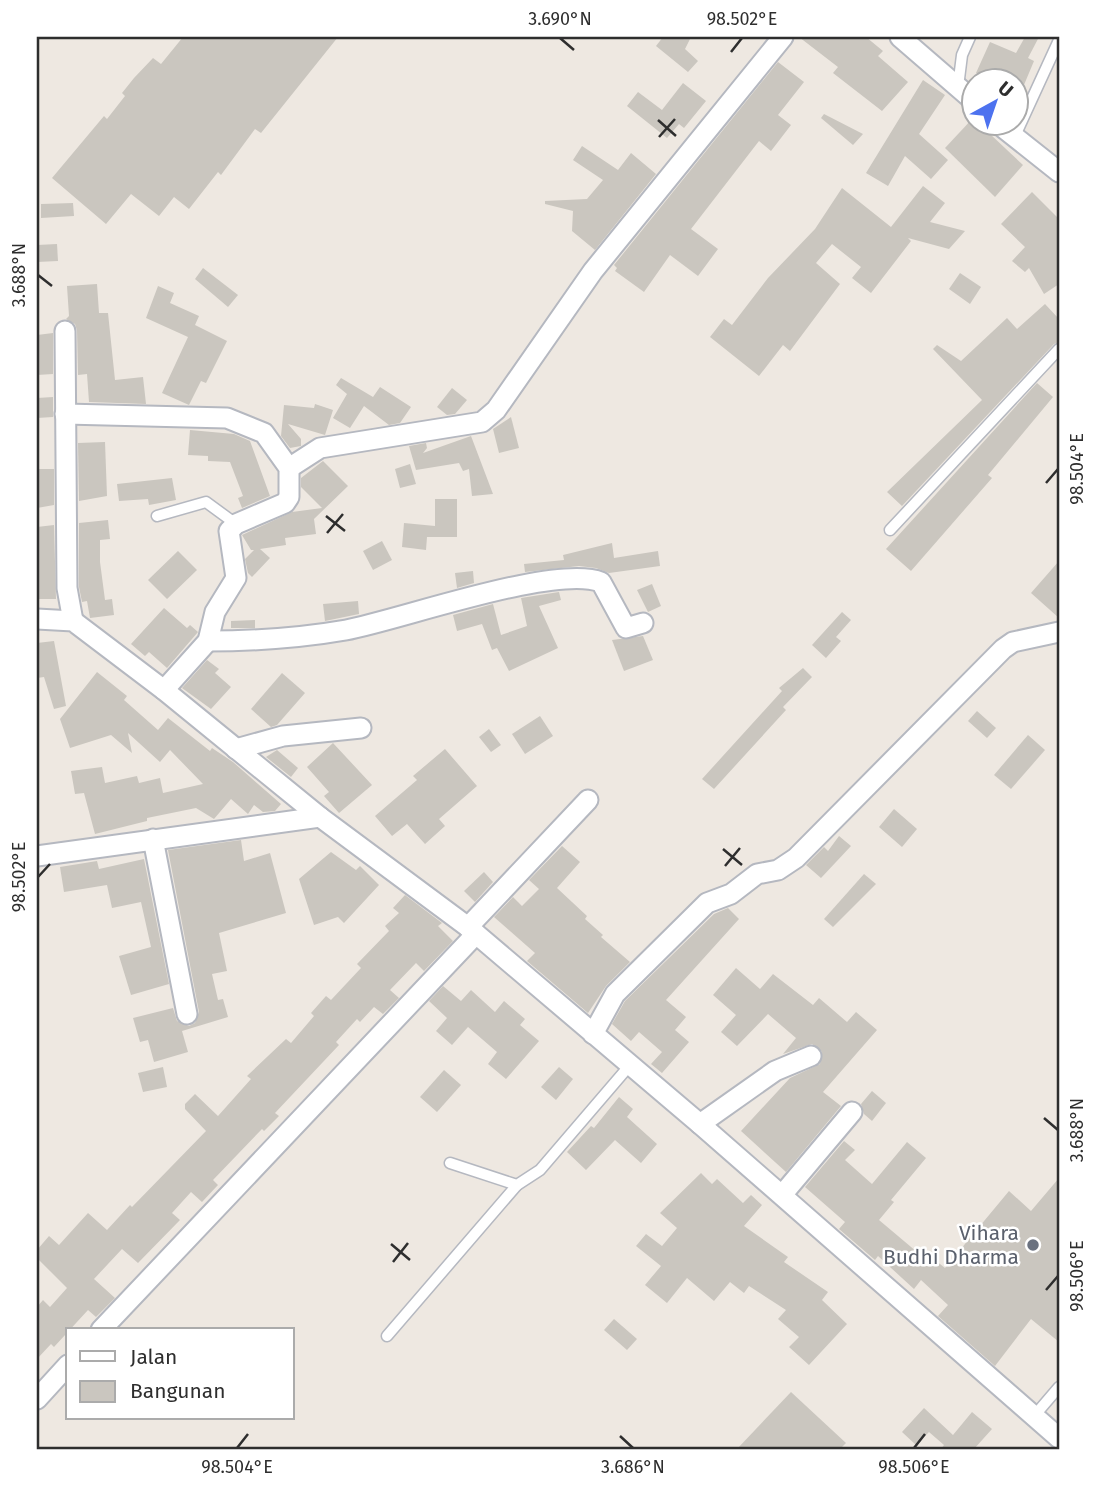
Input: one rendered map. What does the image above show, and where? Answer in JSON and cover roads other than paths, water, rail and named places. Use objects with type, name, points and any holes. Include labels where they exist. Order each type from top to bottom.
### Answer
[{"type":"street","points":[[289,468],[320,448],[482,422],[496,410],[593,271],[783,37]]},
{"type":"street","points":[[900,37],[958,87]]},
{"type":"street","points":[[1011,136],[1059,173]]},
{"type":"street","points":[[65,331],[67,588],[73,621]]},
{"type":"street","points":[[65,414],[226,418],[264,433],[289,468],[289,497],[285,503],[236,524],[229,531],[236,578],[215,612],[208,641],[164,690]]},
{"type":"street","points":[[208,641],[266,640],[347,629],[515,587],[580,579],[601,582],[626,628],[643,623]]},
{"type":"street","points":[[37,619],[73,621],[164,690],[320,817],[472,930],[700,1124],[1059,1438]]},
{"type":"street","points":[[593,1034],[615,994],[707,903],[731,894],[757,874],[778,870],[796,858],[1003,649],[1013,642],[1059,632]]},
{"type":"street","points":[[236,749],[283,736],[361,727]]},
{"type":"street","points":[[103,1328],[589,800]]},
{"type":"street","points":[[37,856],[320,817]]},
{"type":"street","points":[[153,839],[187,1014]]},
{"type":"street","points":[[700,1124],[775,1071],[811,1056]]},
{"type":"street","points":[[782,1195],[852,1112]]},
{"type":"street","points":[[37,1399],[66,1367]]},
{"type":"lane","points":[[958,87],[962,55],[970,37]]},
{"type":"lane","points":[[1014,139],[1059,40]]},
{"type":"lane","points":[[890,530],[1059,349]]},
{"type":"lane","points":[[157,516],[206,502],[236,524]]},
{"type":"lane","points":[[387,1336],[517,1185],[540,1170],[630,1065]]},
{"type":"lane","points":[[450,1163],[517,1185]]},
{"type":"lane","points":[[1035,1415],[1059,1387]]},
{"type":"place","name":"Vihara Budhi Dharma","points":[[1033,1245]]}]
